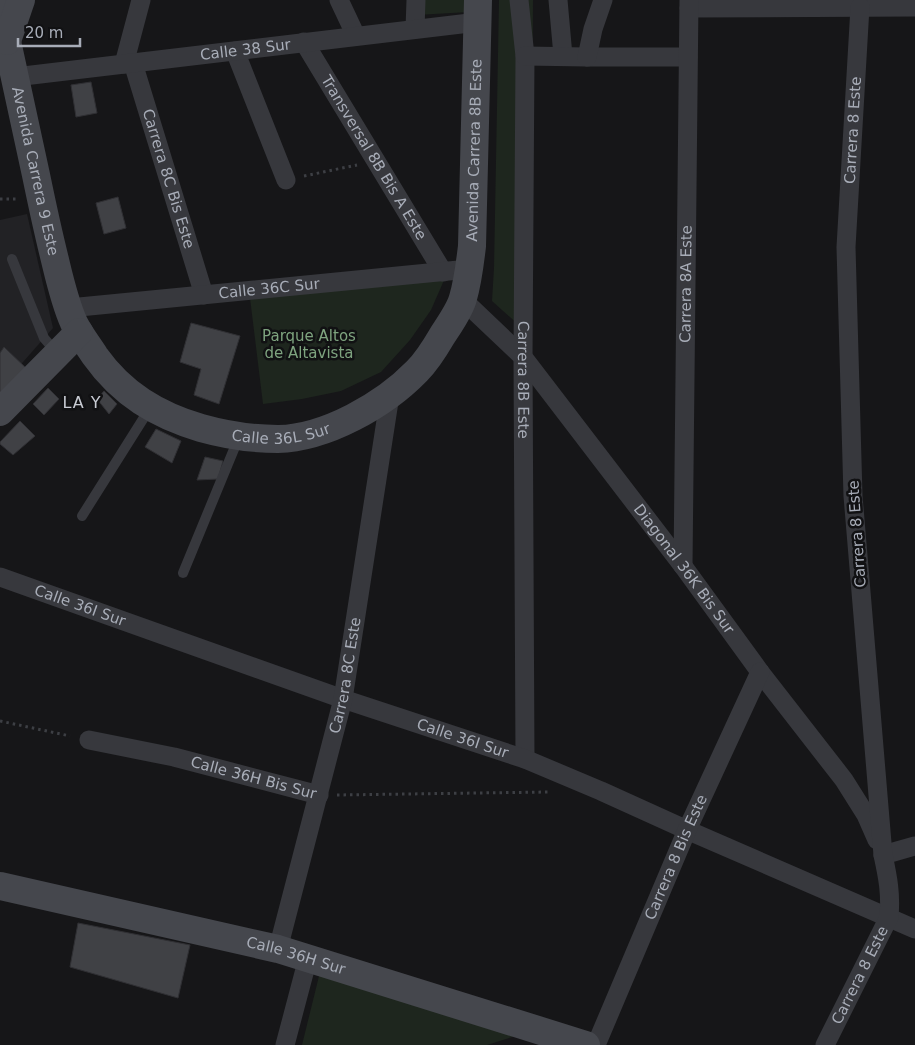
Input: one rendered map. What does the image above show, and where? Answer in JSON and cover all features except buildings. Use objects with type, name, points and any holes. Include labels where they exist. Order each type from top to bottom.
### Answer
[{"type":"main road","points":[[7,42],[21,0]]},
{"type":"main road","name":"Avenida Carrera 9 Este","points":[[0,9],[41,200],[60,278],[74,320]]},
{"type":"main road","name":"Avenida Carrera 8B Este","points":[[463,300],[456,271],[472,246],[478,11]]},
{"type":"main road","name":"Calle 36L Sur","points":[[74,320],[96,358],[114,379],[132,395],[150,407],[172,418],[219,433],[240,437],[280,439],[312,433],[346,421],[390,395],[417,371],[435,348],[463,300]]},
{"type":"main road","points":[[0,412],[57,354],[74,320]]},
{"type":"main road","name":"Calle 36H Sur","points":[[0,886],[278,949],[586,1045]]},
{"type":"street","points":[[129,63],[141,0]]},
{"type":"street","points":[[340,0],[356,36]]},
{"type":"street","points":[[416,0],[416,29]]},
{"type":"street","name":"Carrera 8B Este","points":[[519,0],[525,56],[523,357],[525,760]]},
{"type":"street","points":[[558,0],[563,56]]},
{"type":"street","points":[[587,57],[593,29],[603,0]]},
{"type":"street","points":[[689,4],[915,7]]},
{"type":"street","name":"Carrera 8A Este","points":[[683,566],[689,4]]},
{"type":"street","name":"Carrera 8 Este","points":[[825,1045],[889,917],[890,901],[889,883],[883,855],[853,496],[846,247],[860,7]]},
{"type":"street","name":"Calle 38 Sur","points":[[15,77],[416,29],[478,11]]},
{"type":"street","name":"Transversal 8B Bis A Este","points":[[304,42],[376,161],[456,271]]},
{"type":"street","points":[[235,50],[286,180]]},
{"type":"street","points":[[525,56],[688,57]]},
{"type":"street","name":"Carrera 8C Bis Este","points":[[129,63],[204,295]]},
{"type":"street","name":"Calle 36C Sur","points":[[74,320],[204,295],[456,271]]},
{"type":"street","name":"Diagonal 36K Bis Sur","points":[[463,300],[523,357],[683,566],[760,672],[844,780],[866,815],[883,855]]},
{"type":"street","name":"Carrera 8C Este","points":[[278,949],[343,699],[390,395]]},
{"type":"street","name":"Calle 36I Sur","points":[[0,577],[343,699],[525,760],[601,791],[915,929]]},
{"type":"street","name":"Carrera 8 Bis Este","points":[[596,1045],[687,830],[760,672]]},
{"type":"street","name":"Calle 36H Bis Sur","points":[[89,740],[174,757],[319,795]]},
{"type":"street","points":[[883,855],[915,846]]},
{"type":"street","points":[[285,1045],[308,958]]},
{"type":"lane","points":[[12,259],[44,338],[57,354]]},
{"type":"lane","points":[[82,516],[150,407]]},
{"type":"lane","points":[[184,573],[240,437]]},
{"type":"path","points":[[286,180],[376,161]]},
{"type":"path","points":[[0,721],[89,740]]},
{"type":"path","name":"Calle 36H Bis Sur","points":[[319,795],[552,792]]},
{"type":"shaded area","points":[[27,214],[53,328],[0,388],[0,220]]},
{"type":"green space","points":[[416,0],[469,0],[469,12],[416,15]]},
{"type":"green space","points":[[499,0],[533,0],[531,336],[492,301]]},
{"type":"green space","name":"Parque Altos de Altavista","points":[[445,278],[431,310],[410,340],[381,372],[341,391],[263,404],[250,298]]},
{"type":"green space","points":[[320,972],[525,1033],[487,1045],[302,1045]]},
{"type":"district","name":"LA Y","points":[[82,402]]}]
